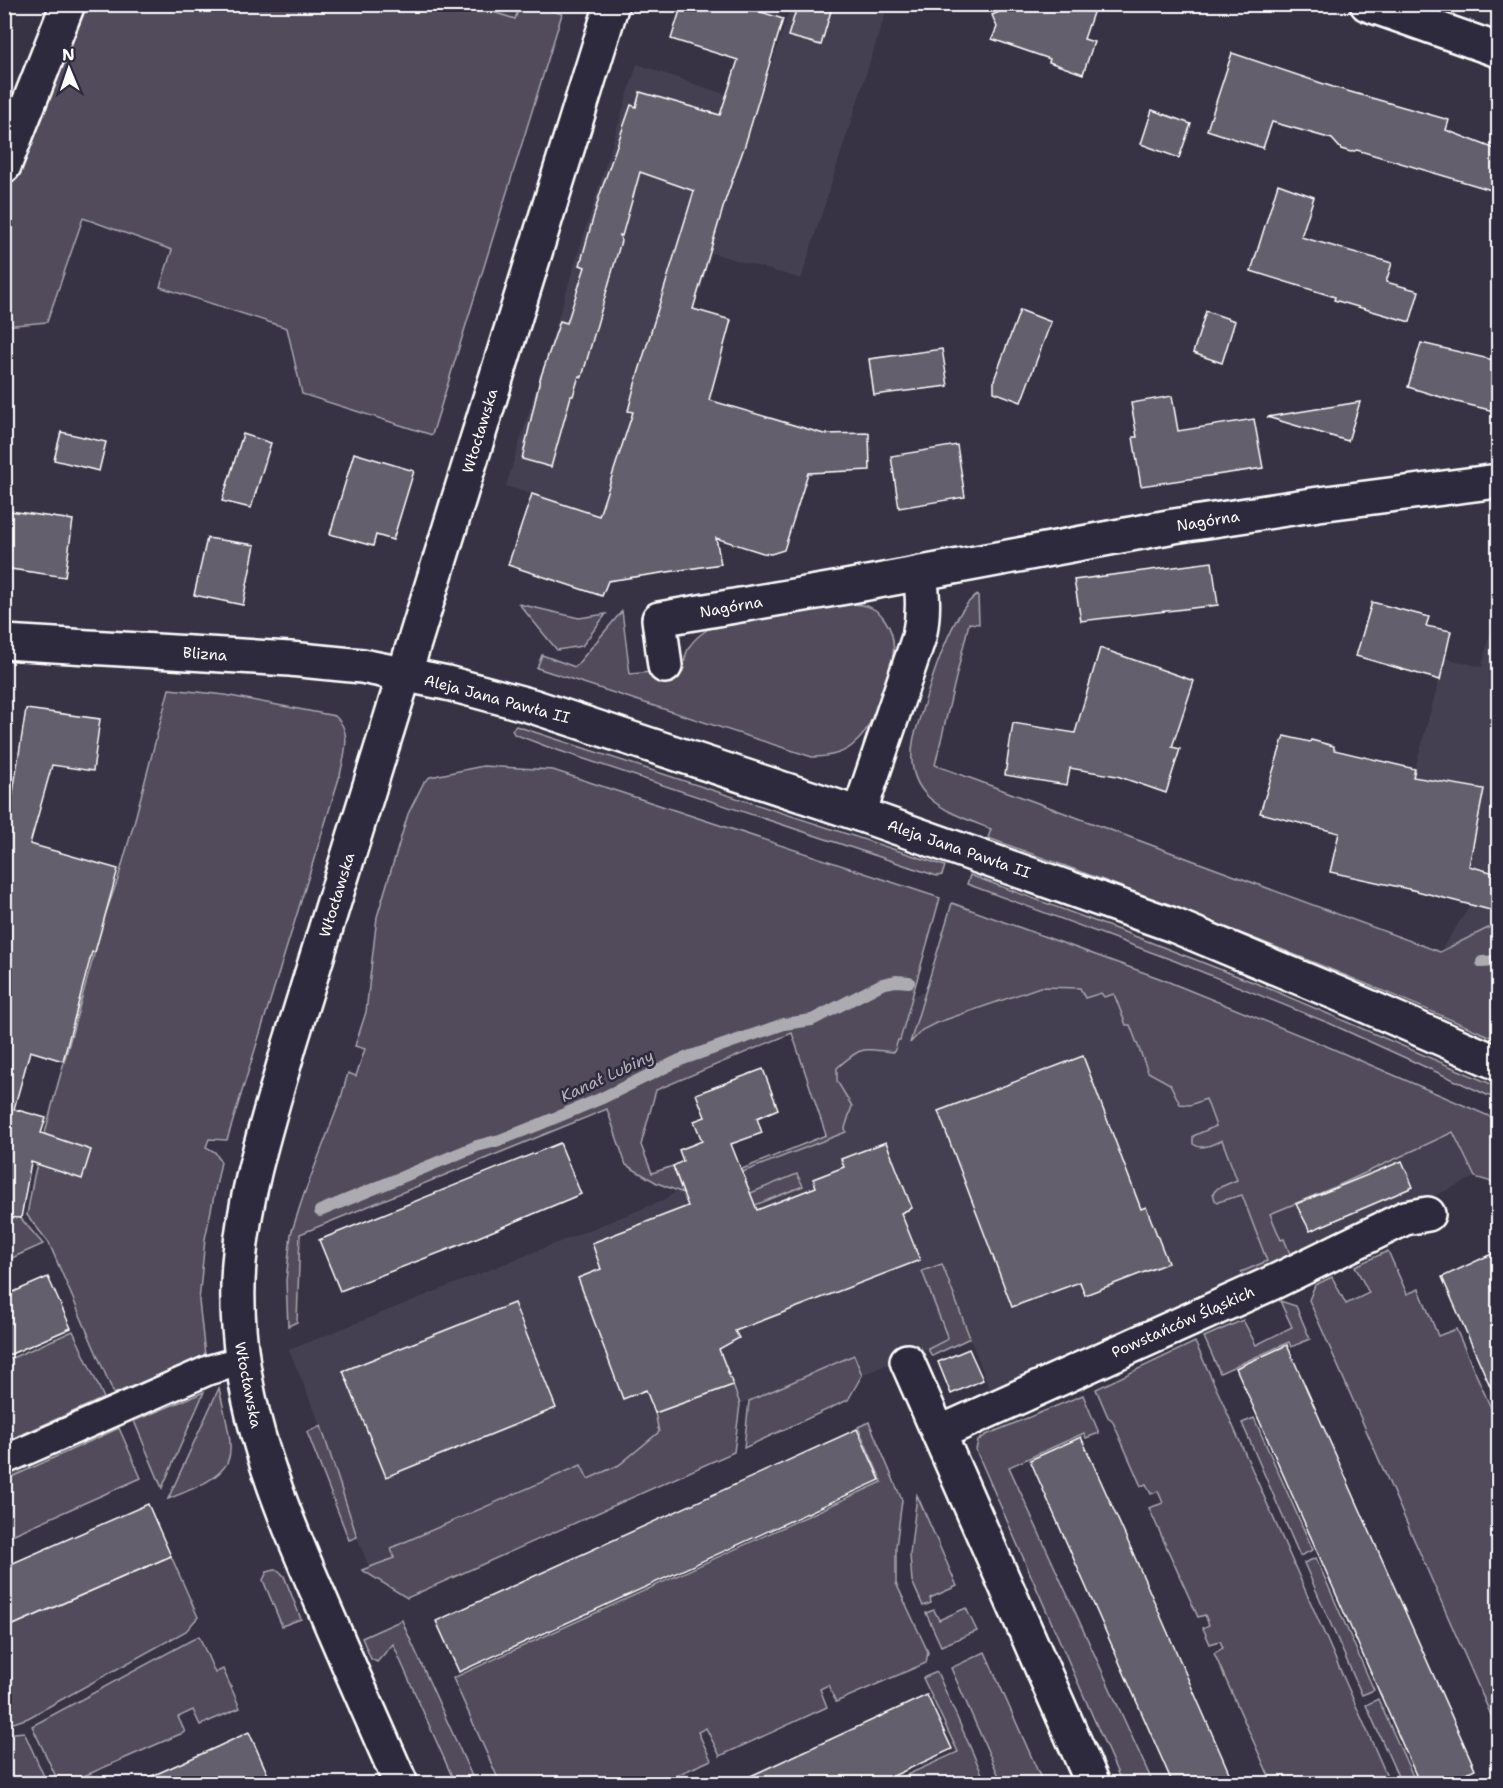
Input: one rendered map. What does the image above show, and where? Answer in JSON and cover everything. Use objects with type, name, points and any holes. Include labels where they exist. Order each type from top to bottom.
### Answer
[{"type":"street","points":[[4,166],[68,4]]},
{"type":"street","name":"Włocławska","points":[[401,1784],[309,1572],[271,1476],[250,1411],[238,1336],[242,1231],[257,1157],[290,1047],[612,4]]},
{"type":"street","points":[[1367,4],[1498,50]]},
{"type":"street","name":"Nagórna","points":[[665,666],[659,619],[1174,526],[1319,504],[1498,481]]},
{"type":"street","points":[[860,814],[924,617],[920,573]]},
{"type":"street","name":"Blizna","points":[[4,642],[290,659],[362,666],[405,674]]},
{"type":"street","name":"Aleja Jana Pawła II","points":[[405,674],[532,706],[860,814],[1173,926],[1339,994],[1498,1063]]},
{"type":"street","name":"Powstańców Śląskich","points":[[939,1433],[1274,1282],[1405,1218],[1428,1214]]},
{"type":"street","points":[[4,1460],[209,1370],[241,1361]]},
{"type":"street","points":[[907,1361],[1093,1784]]},
{"type":"shaded area","points":[[468,4],[515,19],[520,5],[532,4],[562,14],[432,435],[302,394],[287,328],[160,287],[172,250],[83,218],[47,322],[5,326],[5,192],[83,5]]},
{"type":"shaded area","points":[[468,5],[520,5],[515,19]]},
{"type":"shaded area","points":[[791,5],[888,5],[801,279],[712,253],[626,524],[506,486],[637,64],[758,106]]},
{"type":"shaded area","points":[[978,595],[979,624],[969,623],[935,765],[1440,952],[1498,923],[1498,1040],[1245,935],[988,838],[991,829],[943,808],[930,799],[914,774],[912,757],[914,737],[931,681],[948,637],[968,603]]},
{"type":"shaded area","points":[[519,604],[579,618],[606,614],[582,646],[557,650]]},
{"type":"shaded area","points":[[849,604],[870,607],[882,616],[893,639],[893,657],[868,727],[851,747],[830,755],[812,757],[537,668],[542,655],[575,667],[622,611],[630,674],[684,669],[687,650],[708,629]]},
{"type":"shaded area","points":[[1498,618],[1498,923],[1440,952],[1471,904],[1479,869],[1338,836],[1330,831],[1342,784],[1396,765],[1415,769],[1445,658],[1482,667],[1488,640]]},
{"type":"shaded area","points":[[169,689],[225,695],[335,716],[344,729],[346,744],[340,775],[227,1140],[209,1139],[206,1147],[215,1152],[221,1162],[205,1239],[199,1301],[205,1355],[114,1394],[49,1243],[27,1215],[34,1176],[54,1098],[105,915],[134,823]]},
{"type":"shaded area","points":[[516,726],[945,866],[942,875],[937,876],[548,747],[514,734],[512,730]]},
{"type":"shaded area","points":[[483,766],[553,770],[940,898],[900,1040],[894,1052],[863,1050],[852,1055],[837,1068],[837,1081],[852,1106],[845,1128],[846,1132],[686,1194],[657,1183],[626,1165],[607,1109],[300,1234],[297,1322],[288,1326],[286,1281],[291,1234],[340,1101],[348,1073],[356,1076],[365,1049],[355,1046],[366,1012],[377,917],[408,814],[424,782],[430,777]],"holes":[[[792,1033],[826,1135],[742,1169],[739,1166],[681,1188],[673,1166],[652,1173],[641,1145],[656,1090]]]},
{"type":"shaded area","points":[[970,875],[1263,986],[1498,1087],[1498,1100],[1331,1024],[1175,961],[967,884]]},
{"type":"shaded area","points":[[952,903],[1159,978],[1324,1045],[1498,1120],[1498,1184],[1475,1177],[1453,1132],[1335,1187],[1270,1214],[1293,1261],[1247,1278],[1241,1272],[1267,1261],[1242,1195],[1218,1202],[1215,1200],[1213,1193],[1218,1188],[1237,1180],[1222,1140],[1204,1147],[1193,1144],[1193,1136],[1216,1126],[1206,1099],[1190,1105],[1180,1104],[1170,1084],[1148,1072],[1130,1025],[1126,1025],[1114,994],[1104,997],[1101,993],[1085,998],[1080,988],[1040,987],[936,1023],[922,1030],[910,1043]]},
{"type":"shaded area","points":[[1047,966],[1182,1012],[1270,1214],[1454,1132],[1475,1177],[989,1400],[989,1388],[970,1338],[932,1356],[928,1349],[891,1369],[888,1364],[862,1375],[853,1355],[740,1404],[732,1385],[660,1432],[619,1465],[371,1572],[357,1537],[321,1426],[289,1350],[664,1200],[681,1188],[739,1166],[742,1169],[826,1135],[792,1033],[934,989]]},
{"type":"shaded area","points":[[797,1174],[803,1186],[730,1215],[736,1199]]},
{"type":"shaded area","points":[[4,1211],[17,1214],[43,1244],[5,1261]]},
{"type":"shaded area","points":[[1388,1251],[1407,1294],[1419,1289],[1438,1336],[1456,1329],[1498,1424],[1498,1731],[1309,1300],[1315,1285],[1332,1277],[1346,1304],[1369,1293],[1355,1266]]},
{"type":"shaded area","points":[[942,1264],[970,1338],[932,1356],[928,1349],[948,1339],[922,1271]]},
{"type":"shaded area","points":[[1280,1301],[1296,1306],[1310,1339],[1291,1347],[1289,1342],[1220,1373],[1204,1337],[1243,1320],[1256,1345],[1292,1327]]},
{"type":"shaded area","points":[[73,1331],[104,1398],[5,1442],[5,1361]]},
{"type":"shaded area","points":[[1195,1342],[1390,1783],[1272,1783],[1214,1653],[1223,1648],[1220,1641],[1210,1644],[1203,1628],[1209,1625],[1205,1615],[1198,1617],[1149,1508],[1163,1503],[1158,1491],[1151,1494],[1146,1484],[1141,1486],[1112,1420],[1108,1417],[1096,1389]]},
{"type":"shaded area","points":[[854,1355],[862,1375],[848,1400],[744,1448],[749,1401]]},
{"type":"shaded area","points":[[733,1385],[740,1404],[734,1452],[407,1598],[362,1570],[394,1558],[391,1548],[581,1465],[588,1479],[619,1465],[659,1432],[655,1413]]},
{"type":"shaded area","points":[[219,1388],[229,1432],[228,1460],[222,1470],[211,1479],[168,1499]]},
{"type":"shaded area","points":[[204,1392],[162,1488],[134,1421]]},
{"type":"shaded area","points":[[1083,1395],[1099,1433],[1086,1438],[1084,1433],[1009,1467],[1153,1783],[1122,1783],[976,1450],[978,1441],[986,1435]]},
{"type":"shaded area","points":[[1254,1418],[1313,1550],[1300,1556],[1242,1423]]},
{"type":"shaded area","points":[[869,1422],[902,1500],[896,1547],[896,1583],[928,1652],[926,1663],[836,1702],[828,1685],[820,1689],[827,1707],[720,1756],[706,1728],[698,1732],[711,1760],[659,1783],[500,1783],[453,1678],[882,1482],[858,1427]]},
{"type":"shaded area","points":[[321,1426],[357,1537],[349,1540],[307,1432]]},
{"type":"shaded area","points":[[119,1428],[141,1478],[5,1538],[5,1480]]},
{"type":"shaded area","points":[[917,1495],[957,1586],[930,1598],[931,1603],[923,1606],[912,1581],[910,1555]]},
{"type":"shaded area","points":[[171,1556],[198,1617],[186,1631],[28,1718],[5,1726],[4,1629]]},
{"type":"shaded area","points":[[1316,1558],[1374,1690],[1362,1695],[1304,1563]]},
{"type":"shaded area","points":[[275,1570],[284,1576],[301,1619],[282,1626],[263,1580],[267,1572]]},
{"type":"shaded area","points":[[966,1608],[977,1631],[941,1646],[926,1613],[934,1610],[939,1620]]},
{"type":"shaded area","points":[[402,1620],[475,1783],[455,1783],[393,1644],[377,1662],[371,1659],[362,1638]]},
{"type":"shaded area","points":[[199,1636],[215,1673],[223,1669],[240,1708],[200,1725],[193,1710],[178,1717],[185,1732],[68,1783],[59,1783],[32,1726]]},
{"type":"shaded area","points":[[985,1652],[1043,1783],[1002,1783],[951,1668]]},
{"type":"shaded area","points":[[937,1672],[986,1783],[889,1783],[958,1752],[923,1678]]},
{"type":"shaded area","points":[[1378,1699],[1416,1783],[1401,1783],[1366,1705]]},
{"type":"shaded area","points":[[24,1732],[47,1783],[5,1783],[5,1734]]},
{"type":"building","points":[[682,4],[736,4],[783,19],[693,309],[731,320],[709,400],[824,434],[869,433],[870,470],[808,473],[784,550],[771,554],[763,553],[716,538],[721,564],[608,581],[602,596],[508,565],[532,494],[599,516],[633,412],[628,411],[635,384],[694,191],[640,172],[622,236],[620,235],[621,241],[582,377],[579,376],[573,396],[571,396],[551,467],[522,459],[540,379],[560,321],[567,323],[585,267],[580,265],[599,197],[631,105],[636,107],[640,92],[720,115],[738,60],[671,39]]},
{"type":"building","points":[[798,4],[833,4],[821,45],[788,36]]},
{"type":"building","points":[[1005,4],[1096,4],[1084,39],[1094,42],[1083,74],[1049,62],[1050,59],[992,39],[997,27],[992,15],[1002,11]]},
{"type":"building","points":[[1232,53],[1333,87],[1449,120],[1446,130],[1498,150],[1498,192],[1357,150],[1351,152],[1341,149],[1332,139],[1272,122],[1263,148],[1207,130]]},
{"type":"building","points":[[1152,110],[1191,124],[1179,158],[1141,144]]},
{"type":"building","points":[[1278,184],[1314,197],[1301,237],[1392,263],[1386,282],[1419,291],[1410,322],[1334,300],[1335,297],[1251,271]]},
{"type":"building","points":[[1020,310],[1051,322],[1021,402],[994,392],[994,380]]},
{"type":"building","points":[[1206,311],[1235,321],[1222,363],[1193,353]]},
{"type":"building","points":[[1421,343],[1498,361],[1498,412],[1408,387]]},
{"type":"building","points":[[942,349],[948,386],[874,395],[869,359]]},
{"type":"building","points":[[1172,396],[1178,431],[1254,419],[1263,468],[1141,486],[1133,437],[1137,437],[1131,403]]},
{"type":"building","points":[[1360,402],[1348,441],[1267,417]]},
{"type":"building","points":[[61,432],[106,442],[99,471],[54,460]]},
{"type":"building","points":[[243,434],[271,443],[251,508],[222,501]]},
{"type":"building","points":[[957,445],[965,497],[899,508],[891,456]]},
{"type":"building","points":[[354,453],[414,471],[393,540],[376,535],[373,546],[330,534]]},
{"type":"building","points":[[10,511],[73,520],[65,577],[4,568]]},
{"type":"building","points":[[207,538],[255,545],[243,605],[194,595]]},
{"type":"building","points":[[1212,562],[1218,605],[1081,621],[1074,580]]},
{"type":"building","points":[[1372,602],[1429,617],[1426,626],[1451,631],[1440,680],[1356,656]]},
{"type":"building","points":[[1100,648],[1194,681],[1172,747],[1180,749],[1166,793],[1117,776],[1070,768],[1067,785],[1005,775],[1013,723],[1075,733]]},
{"type":"building","points":[[26,709],[100,719],[93,771],[52,765],[30,844],[118,869],[95,952],[92,952],[63,1061],[30,1051],[14,1109],[46,1118],[41,1133],[91,1150],[82,1179],[31,1162],[21,1218],[4,1217],[4,797],[12,799]]},
{"type":"building","points":[[1284,736],[1310,742],[1311,740],[1334,746],[1334,750],[1415,769],[1413,777],[1484,789],[1469,866],[1498,874],[1498,912],[1330,872],[1339,833],[1260,813]]},
{"type":"building","points":[[1083,1056],[1141,1209],[1146,1207],[1168,1263],[1085,1295],[1080,1282],[1012,1307],[938,1111]]},
{"type":"building","points":[[763,1069],[778,1109],[757,1118],[762,1133],[731,1144],[757,1210],[816,1187],[813,1179],[844,1167],[841,1159],[886,1142],[912,1208],[901,1213],[920,1260],[735,1331],[739,1338],[719,1349],[733,1385],[655,1413],[646,1390],[623,1399],[578,1278],[601,1269],[592,1243],[688,1206],[673,1166],[683,1161],[679,1150],[702,1141],[694,1121],[705,1117],[696,1094]]},
{"type":"building","points":[[560,1143],[581,1194],[462,1244],[340,1291],[319,1240]]},
{"type":"building","points":[[1402,1161],[1413,1187],[1310,1231],[1296,1204]]},
{"type":"building","points":[[1498,1251],[1498,1404],[1442,1277]]},
{"type":"building","points":[[48,1277],[71,1328],[4,1357],[4,1296]]},
{"type":"building","points":[[514,1303],[556,1408],[386,1477],[343,1371]]},
{"type":"building","points":[[1287,1345],[1475,1769],[1443,1784],[1420,1784],[1236,1368]]},
{"type":"building","points":[[969,1349],[983,1380],[951,1394],[938,1362]]},
{"type":"building","points":[[857,1429],[880,1480],[459,1672],[436,1621]]},
{"type":"building","points":[[1081,1437],[1234,1784],[1173,1784],[1030,1460]]},
{"type":"building","points":[[148,1504],[171,1556],[4,1629],[4,1567]]},
{"type":"building","points":[[927,1695],[952,1749],[876,1784],[733,1784]]},
{"type":"building","points":[[249,1732],[272,1784],[134,1784],[217,1747]]},
{"type":"waterway","name":"Kanał Lubiny","points":[[1482,962],[1498,961]]},
{"type":"waterway","name":"Kanał Lubiny","points":[[320,1211],[477,1146],[500,1140],[600,1099],[680,1060],[784,1024],[812,1020],[882,984],[896,981],[909,982]]}]
